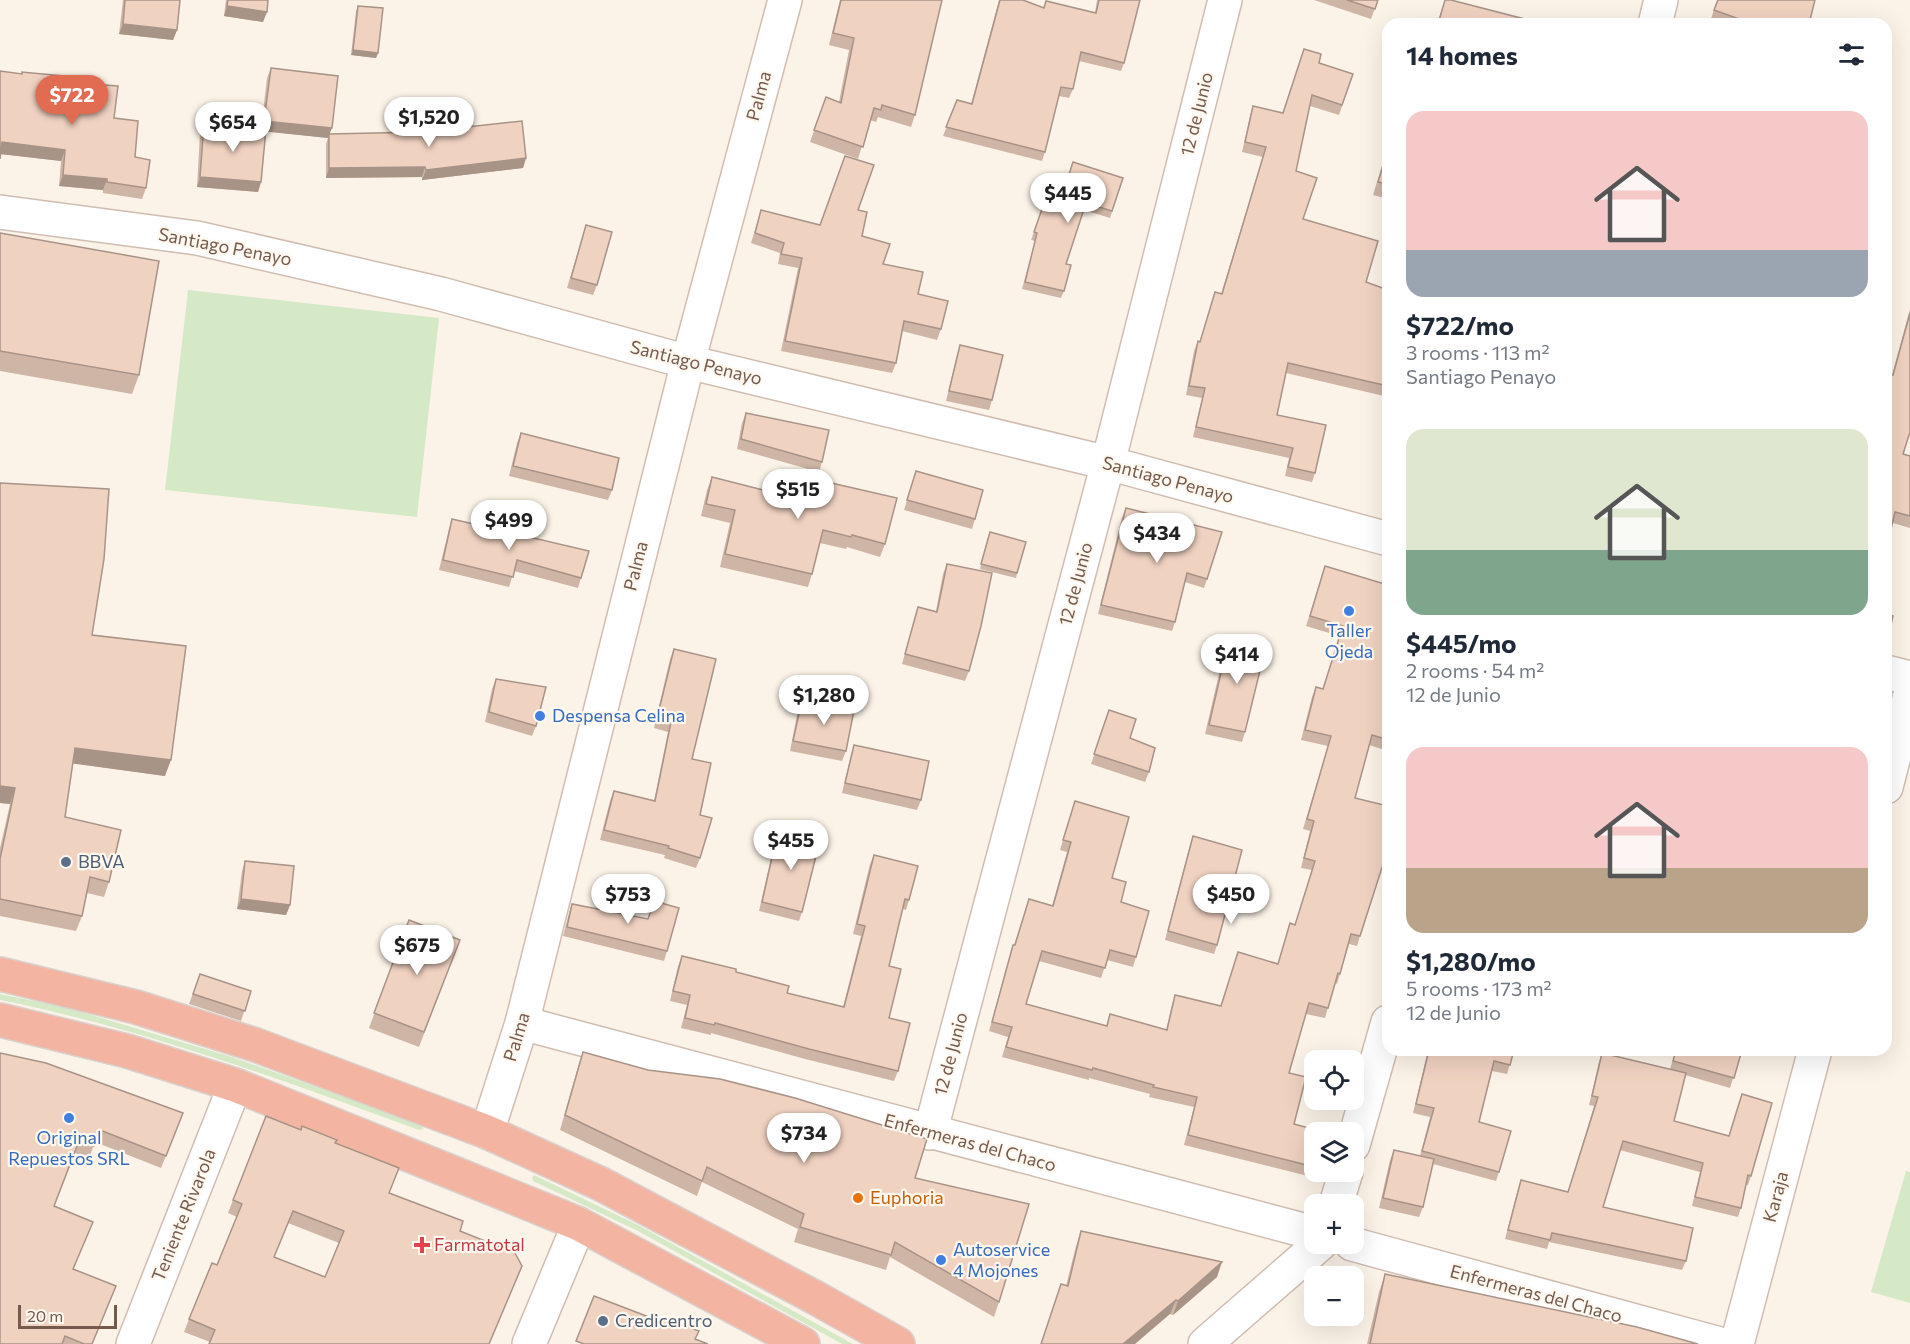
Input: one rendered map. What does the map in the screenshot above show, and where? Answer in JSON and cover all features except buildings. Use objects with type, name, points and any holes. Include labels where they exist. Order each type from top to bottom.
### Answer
[{"type":"highway","points":[[0,974],[136,1007],[256,1045],[487,1132],[601,1184],[898,1344]]},
{"type":"highway","points":[[0,1020],[128,1051],[235,1085],[579,1224],[803,1344]]},
{"type":"street","name":"Palma","points":[[487,1132],[522,1023],[687,362],[785,0]]},
{"type":"street","name":"12 de Junio","points":[[930,1133],[1108,463],[1225,0]]},
{"type":"street","points":[[1656,18],[1661,0]]},
{"type":"street","name":"Santiago Penayo","points":[[0,212],[197,238],[441,294],[687,362],[1108,463],[1382,537]]},
{"type":"street","points":[[1892,674],[1910,678]]},
{"type":"street","points":[[1892,764],[1910,695]]},
{"type":"street","name":"Enfermeras del Chaco","points":[[522,1023],[1304,1230]]},
{"type":"street","points":[[1360,1122],[1382,1043]]},
{"type":"street","name":"Karaja","points":[[1737,1344],[1813,1056]]},
{"type":"street","name":"Teniente Rivarola","points":[[133,1344],[235,1085]]},
{"type":"street","points":[[529,1344],[579,1224]]},
{"type":"street","name":"Enfermeras del Chaco","points":[[1364,1247],[1720,1344]]},
{"type":"street","points":[[1205,1344],[1308,1254]]},
{"type":"green space","points":[[188,290],[439,318],[417,517],[165,490]]},
{"type":"green space","points":[[0,994],[68,1008],[232,1057],[421,1124],[423,1129],[419,1130],[160,1041],[0,1000]]},
{"type":"green space","points":[[1906,1171],[1910,1172],[1910,1303],[1871,1292]]},
{"type":"green space","points":[[534,1175],[640,1226],[853,1344],[842,1344],[638,1231],[533,1181]]},
{"type":"place","name":"Taller Ojeda","points":[[1349,611]]},
{"type":"place","name":"Despensa Celina","points":[[540,716]]},
{"type":"place","name":"BBVA","points":[[66,862]]},
{"type":"place","name":"Original Repuestos SRL","points":[[69,1118]]},
{"type":"place","name":"Euphoria","points":[[858,1198]]},
{"type":"place","name":"Farmatotal","points":[[422,1245]]},
{"type":"place","name":"Autoservice 4 Mojones","points":[[941,1260]]},
{"type":"place","name":"Credicentro","points":[[603,1321]]}]
